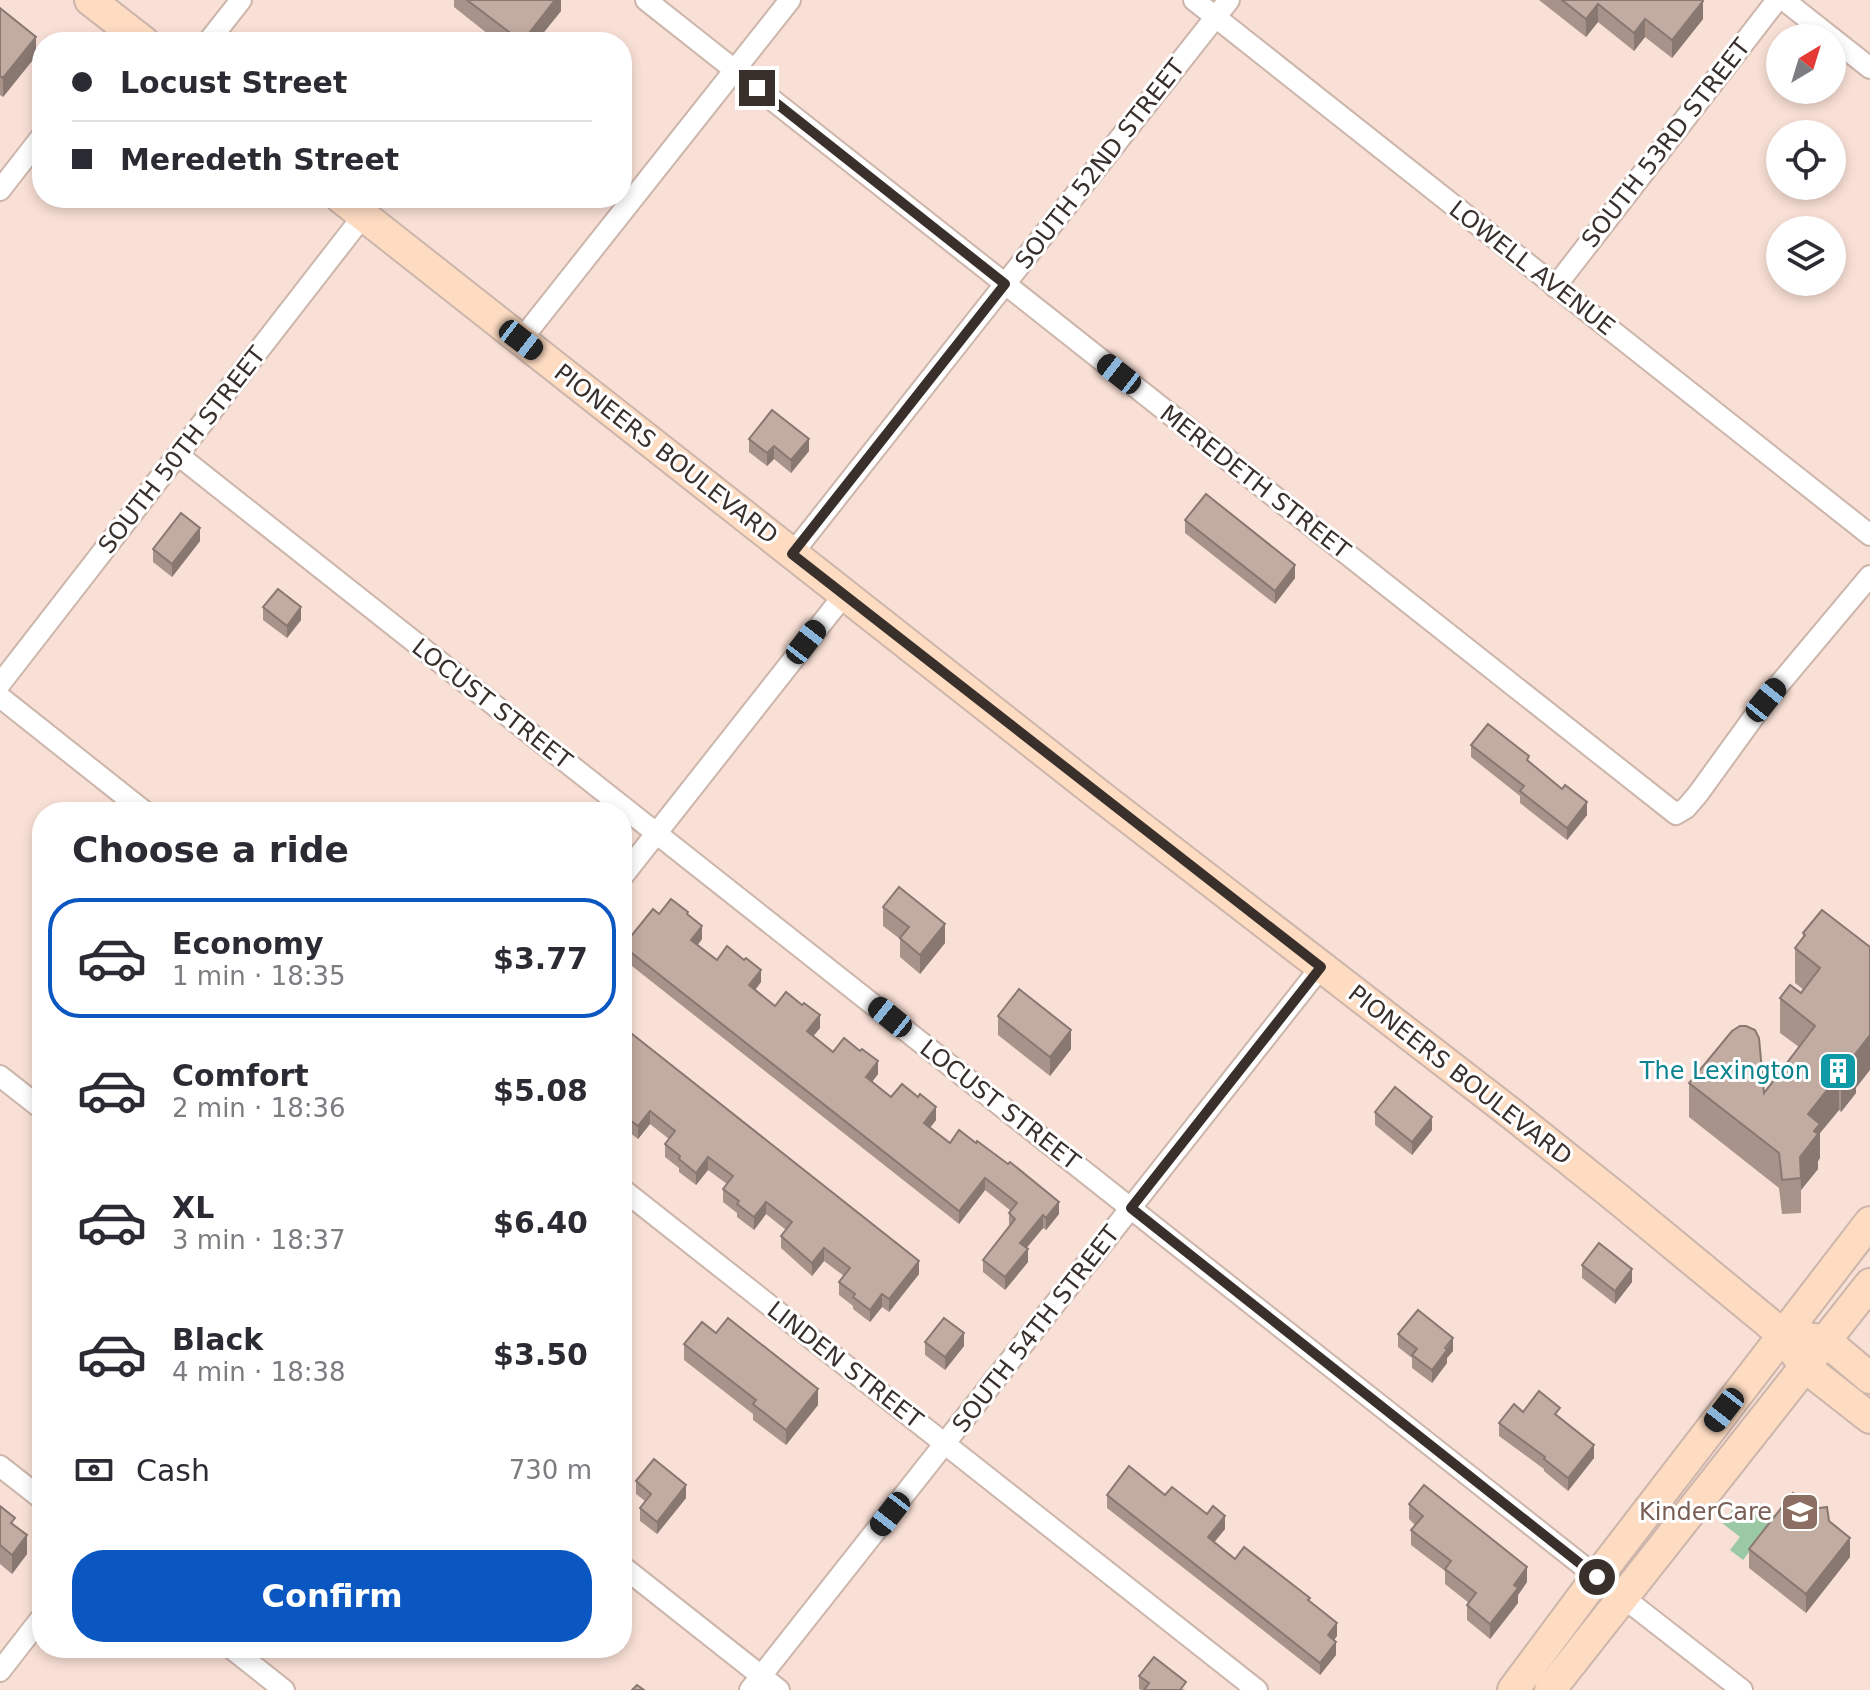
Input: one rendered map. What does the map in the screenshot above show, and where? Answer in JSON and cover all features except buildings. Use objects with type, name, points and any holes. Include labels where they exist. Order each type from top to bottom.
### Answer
[{"type":"main road","points":[[90,0],[123,32]]},
{"type":"main road","name":"PIONEERS BOULEVARD","points":[[353,208],[1617,1198],[1782,1334],[1805,1367],[1870,1418]]},
{"type":"main road","points":[[1513,1690],[1870,1222]]},
{"type":"main road","points":[[1550,1690],[1870,1284]]},
{"type":"main road","points":[[1782,1334],[1826,1341],[1870,1378]]},
{"type":"street","points":[[216,32],[241,0]]},
{"type":"street","name":"MEREDETH STREET","points":[[646,0],[1676,814],[1698,794],[1766,700],[1870,576]]},
{"type":"street","points":[[632,199],[790,0]]},
{"type":"street","name":"LOWELL AVENUE","points":[[1194,0],[1870,535]]},
{"type":"street","name":"SOUTH 52ND STREET","points":[[792,554],[1229,0]]},
{"type":"street","name":"SOUTH 53RD STREET","points":[[1555,287],[1777,0]]},
{"type":"street","points":[[1784,0],[1814,24]]},
{"type":"street","points":[[1846,49],[1870,68]]},
{"type":"street","points":[[0,190],[32,149]]},
{"type":"street","name":"SOUTH 50TH STREET","points":[[0,684],[178,455],[351,208]]},
{"type":"street","points":[[521,340],[625,208]]},
{"type":"street","name":"LOCUST STREET","points":[[178,455],[617,802]]},
{"type":"street","points":[[632,864],[844,595]]},
{"type":"street","points":[[0,697],[132,802]]},
{"type":"street","name":"LOCUST STREET","points":[[632,814],[1597,1577]]},
{"type":"street","name":"SOUTH 54TH STREET","points":[[756,1683],[1321,967]]},
{"type":"street","points":[[0,1076],[32,1101]]},
{"type":"street","name":"LINDEN STREET","points":[[632,1197],[1257,1690]]},
{"type":"street","points":[[0,1466],[32,1491]]},
{"type":"street","points":[[632,1575],[756,1683],[779,1690]]},
{"type":"street","points":[[1624,1598],[1742,1690]]},
{"type":"street","points":[[0,1671],[32,1630]]},
{"type":"street","points":[[244,1658],[284,1690]]},
{"type":"green space","points":[[1758,1505],[1776,1517],[1743,1560],[1730,1550],[1740,1537],[1722,1523],[1734,1508],[1746,1516]]},
{"type":"place","name":"The Lexington","points":[[1838,1071]]},
{"type":"place","name":"KinderCare","points":[[1800,1512]]},
{"type":"route","points":[[757,88],[1005,284],[792,554],[1321,967],[1131,1208],[1597,1577]]}]
